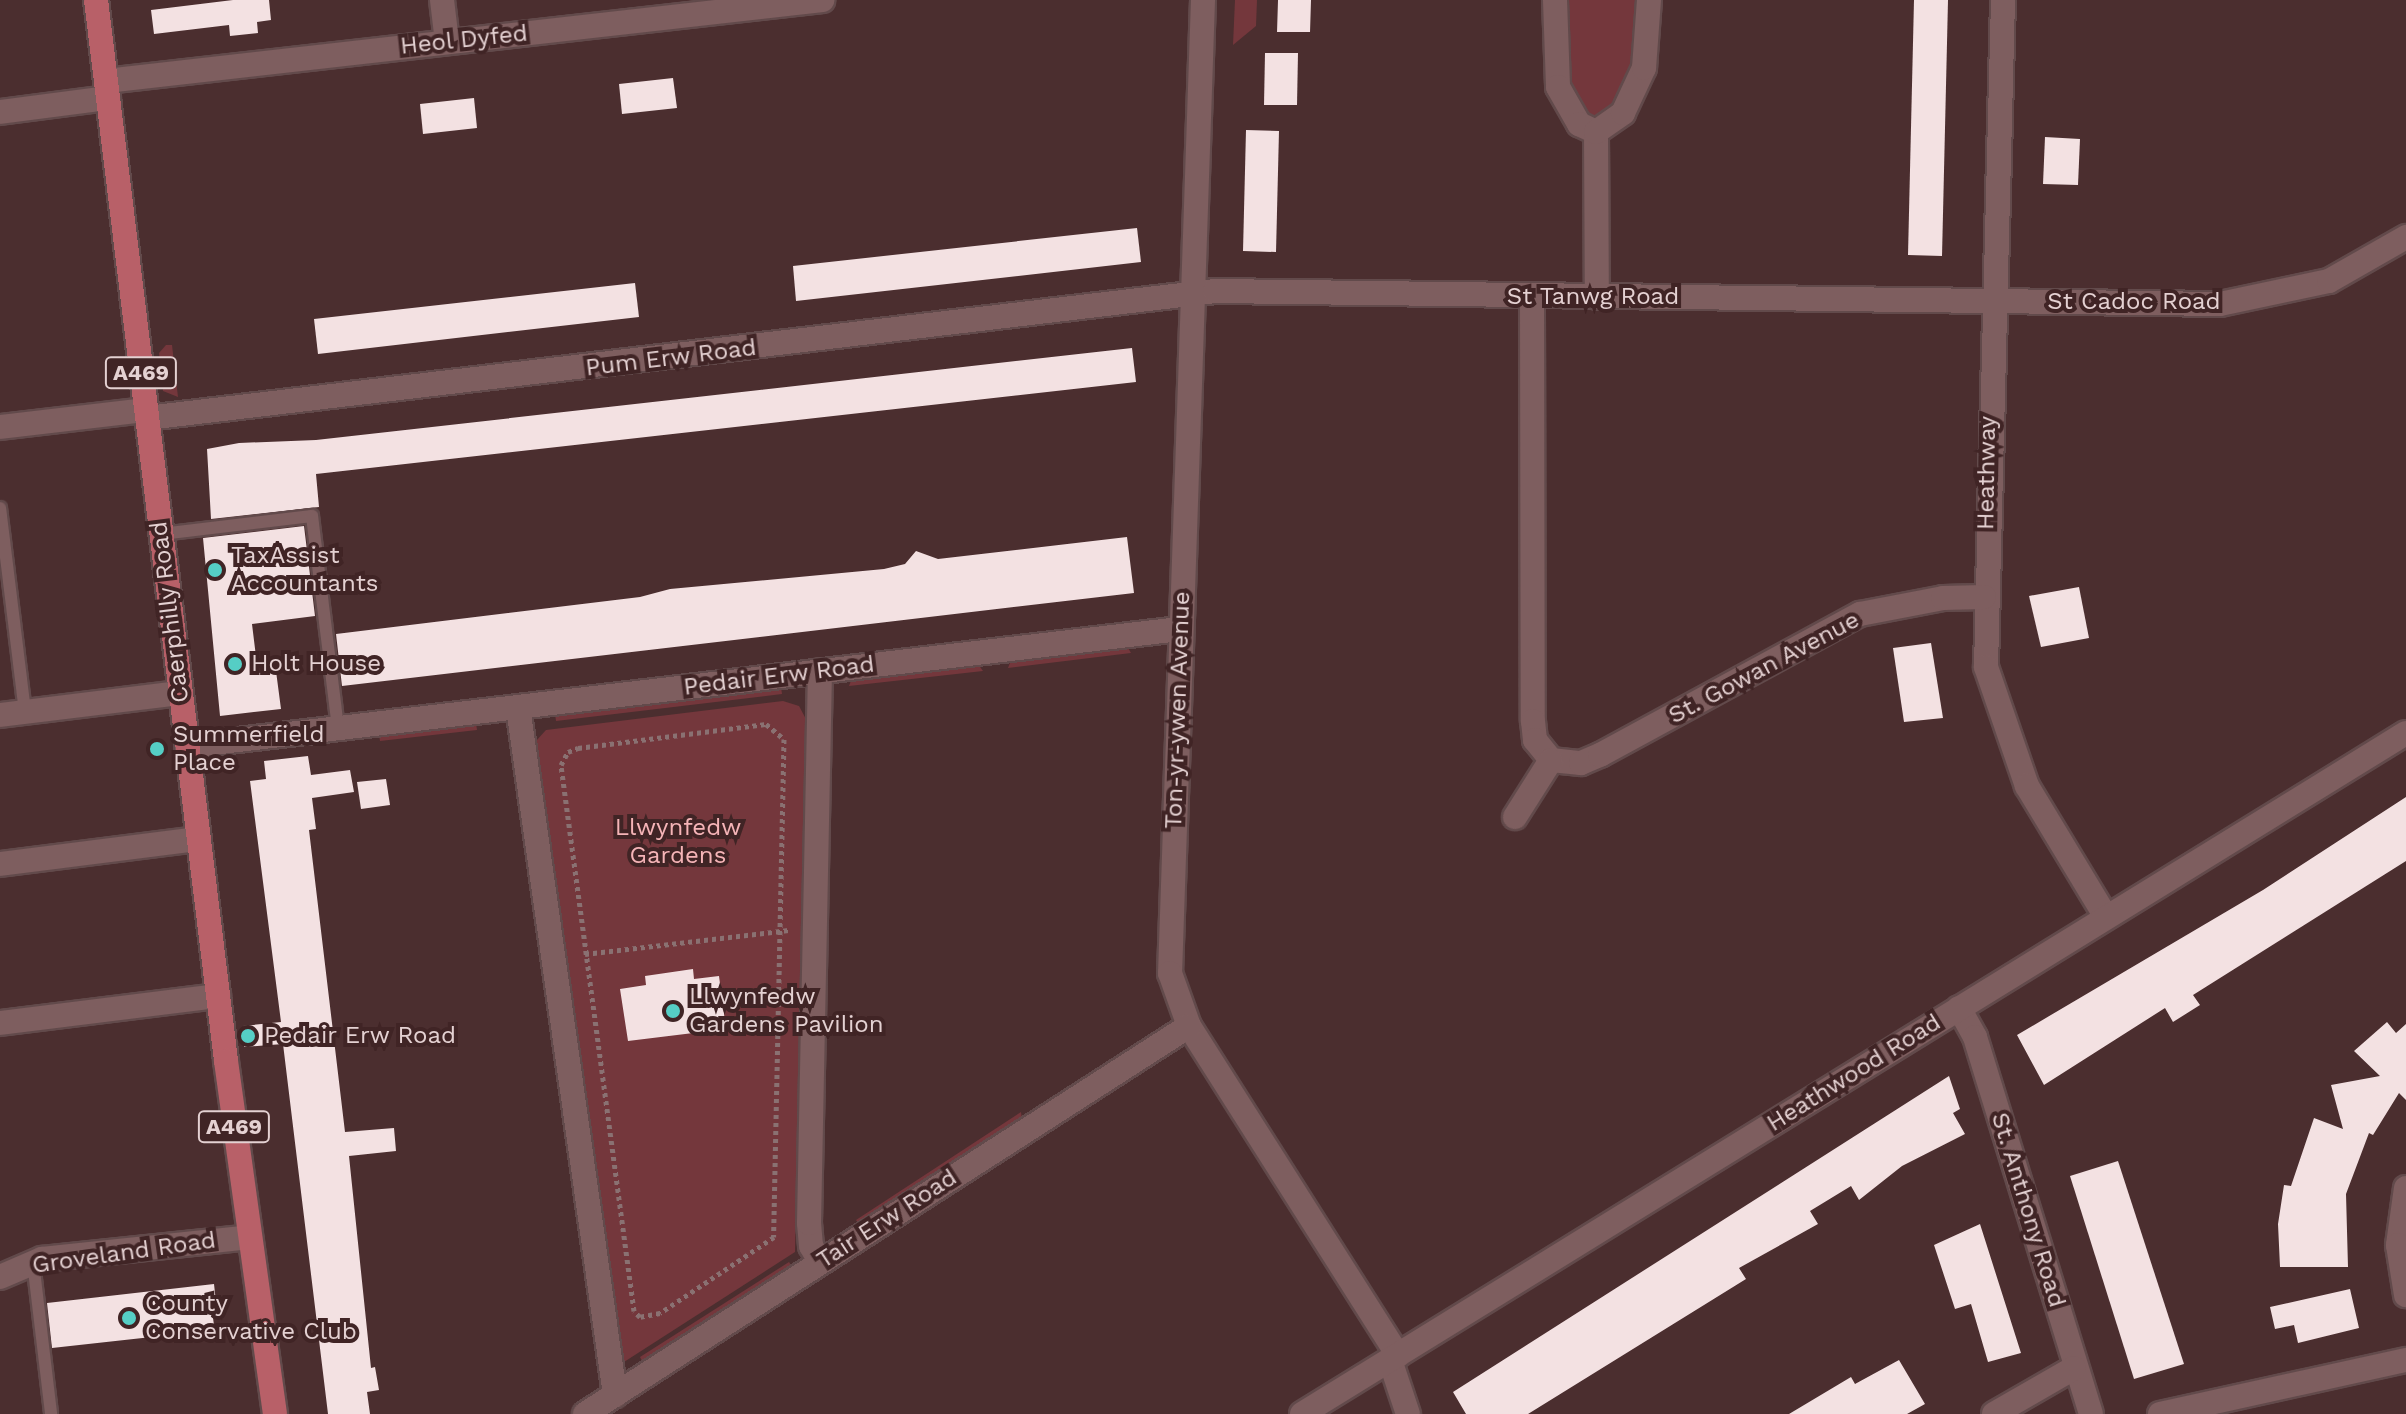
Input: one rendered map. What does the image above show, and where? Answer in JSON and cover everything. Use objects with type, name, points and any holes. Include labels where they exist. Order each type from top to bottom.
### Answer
[{"type":"main road","name":"Caerphilly Road","points":[[96,0],[198,839],[275,1414]]},
{"type":"street","points":[[442,0],[447,42]]},
{"type":"street","name":"Heol Dyfed","points":[[0,112],[107,90],[447,42],[756,4],[822,0]]},
{"type":"street","name":"Ton-yr-ywen Avenue","points":[[1203,0],[1170,959],[1174,994],[1189,1026],[1394,1358],[1408,1414]]},
{"type":"street","points":[[1555,0],[1558,87],[1579,124],[1596,132]]},
{"type":"street","points":[[1596,132],[1623,113],[1644,68],[1649,0]]},
{"type":"street","name":"Heathway","points":[[2003,0],[1984,597],[1986,667],[2015,762],[2044,819],[2106,917]]},
{"type":"street","points":[[1596,132],[1597,297]]},
{"type":"street","name":"St Cadoc Road","points":[[1992,301],[2220,304],[2329,281],[2406,237]]},
{"type":"street","name":"St Tanwg Road","points":[[1195,295],[1992,301]]},
{"type":"street","name":"Pum Erw Road","points":[[0,427],[146,414],[1195,295]]},
{"type":"street","points":[[1515,817],[1551,760],[1535,740],[1533,721],[1532,297]]},
{"type":"street","name":"St. Gowan Avenue","points":[[1551,760],[1581,763],[1600,755],[1860,614],[1943,598],[1984,597]]},
{"type":"street","name":"Pedair Erw Road","points":[[187,746],[1180,629]]},
{"type":"street","points":[[820,671],[809,1223],[811,1246],[820,1262]]},
{"type":"street","points":[[0,715],[180,693]]},
{"type":"street","points":[[518,707],[615,1395]]},
{"type":"street","name":"Heathwood Road","points":[[1302,1414],[2406,733]]},
{"type":"street","points":[[0,864],[198,839]]},
{"type":"street","points":[[0,1023],[218,996]]},
{"type":"street","name":"St. Anthony Road","points":[[1959,1008],[1975,1037],[2074,1368],[2091,1414]]},
{"type":"street","name":"Tair Erw Road","points":[[585,1414],[1189,1026]]},
{"type":"street","points":[[2406,1188],[2398,1245],[2406,1295]]},
{"type":"street","name":"Groveland Road","points":[[0,1277],[32,1261],[250,1237]]},
{"type":"street","points":[[2160,1414],[2406,1360]]},
{"type":"street","points":[[1994,1414],[2074,1368]]},
{"type":"lane","points":[[0,508],[4,572],[25,712]]},
{"type":"lane","points":[[161,534],[312,516],[338,728]]},
{"type":"lane","points":[[32,1261],[51,1414]]},
{"type":"path","points":[[766,724],[784,739],[774,1237],[651,1317],[634,1311],[585,954],[563,758],[578,748],[766,724]]},
{"type":"path","points":[[575,956],[803,929]]},
{"type":"green space","points":[[1235,0],[1257,0],[1256,26],[1233,45]]},
{"type":"green space","points":[[1563,0],[1639,0],[1638,50],[1622,96],[1596,116],[1582,111],[1566,86]]},
{"type":"green space","points":[[166,345],[172,345],[178,397],[163,391],[159,353]]},
{"type":"green space","points":[[1127,646],[1131,653],[1008,668],[1011,660]]},
{"type":"green space","points":[[978,664],[983,671],[849,686],[852,678]]},
{"type":"green space","points":[[781,687],[782,694],[556,721],[555,714]]},
{"type":"green space","name":"Llwynfedw Gardens","points":[[783,701],[799,706],[807,721],[795,1252],[624,1362],[618,1356],[536,741],[546,730]]},
{"type":"green space","points":[[476,723],[477,730],[380,741],[379,735]]},
{"type":"green space","points":[[1021,1112],[1022,1120],[858,1223],[856,1220]]},
{"type":"green space","points":[[789,1262],[793,1268],[643,1363],[640,1357]]},
{"type":"building","points":[[233,0],[269,0],[271,20],[257,22],[258,33],[230,36],[229,25],[154,34],[151,10]]},
{"type":"building","points":[[1278,0],[1311,0],[1310,32],[1277,32]]},
{"type":"building","points":[[1914,0],[1948,0],[1942,256],[1908,255]]},
{"type":"building","points":[[1265,53],[1298,53],[1297,105],[1264,105]]},
{"type":"building","points":[[673,78],[677,108],[622,114],[619,84]]},
{"type":"building","points":[[474,98],[477,128],[423,134],[420,104]]},
{"type":"building","points":[[1246,130],[1279,131],[1276,252],[1243,251]]},
{"type":"building","points":[[2045,137],[2080,139],[2078,185],[2043,184]]},
{"type":"building","points":[[1137,228],[1141,262],[796,301],[793,266]]},
{"type":"building","points":[[635,283],[639,317],[318,354],[314,319]]},
{"type":"building","points":[[1132,348],[1136,382],[316,474],[319,507],[211,519],[207,449],[239,443],[316,440]]},
{"type":"building","points":[[304,526],[315,616],[252,624],[258,673],[276,671],[281,709],[220,716],[203,538]]},
{"type":"building","points":[[1127,537],[1134,593],[342,686],[336,634],[640,597],[670,589],[884,569],[905,564],[916,551],[938,559]]},
{"type":"building","points":[[2079,587],[2089,638],[2041,647],[2029,596]]},
{"type":"building","points":[[1931,643],[1943,718],[1904,722],[1893,648]]},
{"type":"building","points":[[308,756],[311,775],[350,770],[354,792],[312,798],[316,829],[309,830],[345,1132],[394,1128],[396,1151],[349,1156],[371,1368],[375,1367],[379,1390],[367,1392],[370,1414],[328,1414],[283,1044],[244,1047],[243,1026],[281,1022],[250,781],[266,779],[264,761]]},
{"type":"building","points":[[386,779],[390,805],[361,809],[357,782]]},
{"type":"building","points":[[2406,797],[2406,861],[2193,995],[2200,1005],[2173,1022],[2165,1008],[2044,1085],[2017,1035],[2263,890]]},
{"type":"building","name":"Llwynfedw Gardens Pavilion","points":[[693,969],[694,979],[719,976],[726,1029],[628,1041],[620,989],[646,985],[645,976]]},
{"type":"building","points":[[2387,1022],[2396,1033],[2406,1024],[2406,1100],[2399,1093],[2373,1135],[2369,1133],[2346,1194],[2348,1267],[2280,1267],[2278,1224],[2284,1185],[2291,1186],[2314,1118],[2343,1129],[2331,1085],[2380,1076],[2354,1051]]},
{"type":"building","points":[[1949,1076],[1960,1109],[1953,1113],[1965,1134],[1902,1166],[1859,1200],[1851,1186],[1810,1211],[1818,1224],[1739,1268],[1746,1279],[1528,1414],[1466,1414],[1453,1392]]},
{"type":"building","points":[[2118,1161],[2184,1364],[2134,1379],[2070,1176]]},
{"type":"building","points":[[1980,1224],[2021,1353],[1988,1362],[1971,1304],[1955,1309],[1934,1245]]},
{"type":"building","name":"County Conservative Club","points":[[214,1284],[217,1311],[212,1311],[214,1325],[206,1326],[206,1331],[52,1348],[47,1303]]},
{"type":"building","points":[[2350,1289],[2359,1328],[2298,1343],[2294,1325],[2275,1329],[2270,1307]]},
{"type":"building","points":[[1899,1360],[1925,1404],[1907,1414],[1789,1414],[1851,1377],[1855,1384]]},
{"type":"place","name":"TaxAssist Accountants","points":[[215,570]]},
{"type":"place","name":"Holt House","points":[[235,664]]},
{"type":"place","name":"Summerfield Place","points":[[157,749]]},
{"type":"place","name":"Llwynfedw Gardens Pavilion","points":[[673,1011]]},
{"type":"place","name":"Pedair Erw Road","points":[[248,1036]]},
{"type":"place","name":"County Conservative Club","points":[[129,1318]]}]
